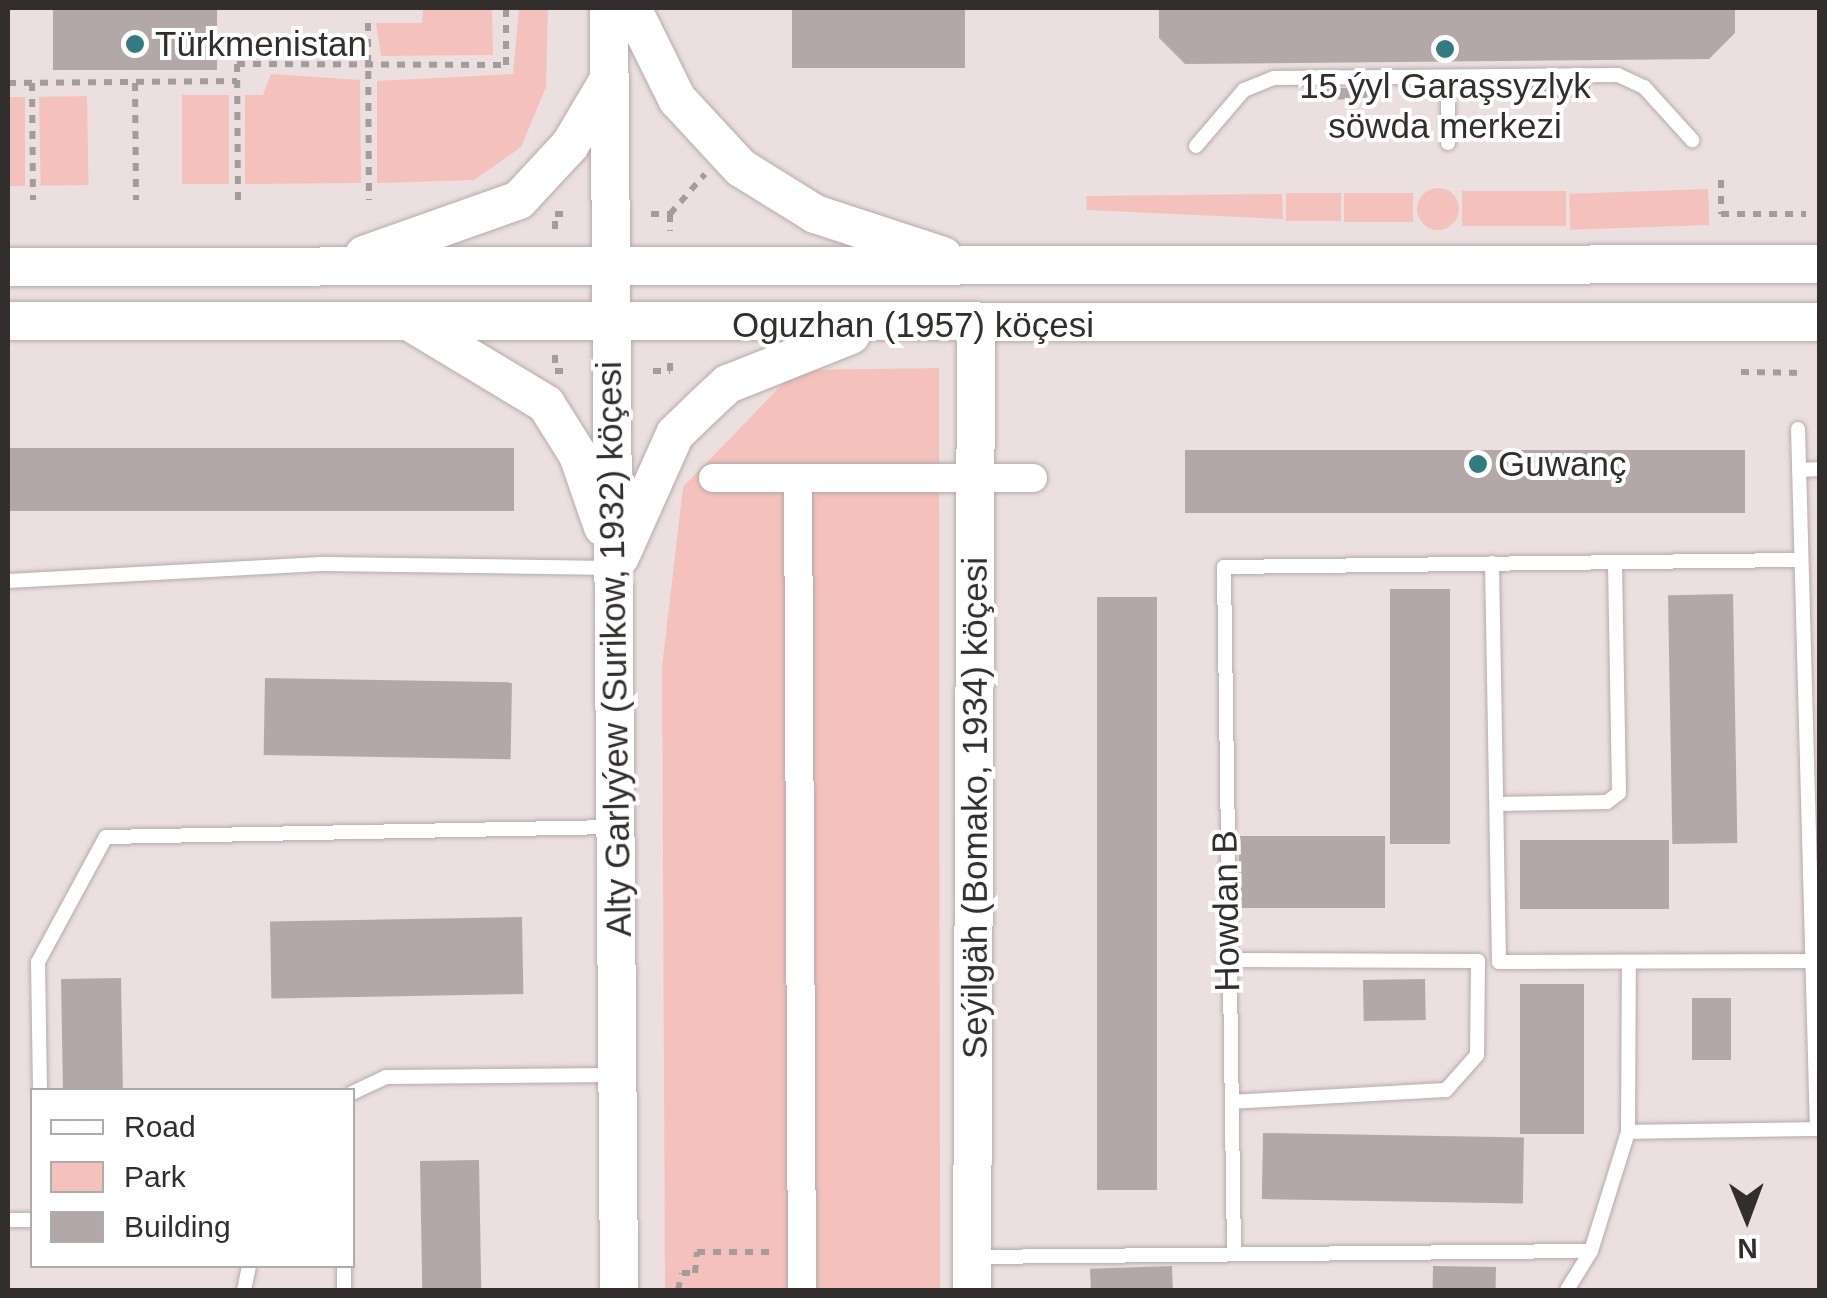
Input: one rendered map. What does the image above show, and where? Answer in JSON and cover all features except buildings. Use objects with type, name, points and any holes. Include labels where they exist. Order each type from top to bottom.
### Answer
[{"type":"main road","name":"Alty Garlyýew (Surikow, 1932) köçesi","points":[[608,8],[619,1290]]},
{"type":"main road","points":[[632,8],[676,98],[772,192],[974,266]]},
{"type":"main road","points":[[331,266],[520,200],[562,156],[609,79]]},
{"type":"main road","name":"Oguzhan (1957) köçesi","points":[[8,266],[1820,264]]},
{"type":"main road","points":[[406,320],[546,404],[578,455],[615,568]]},
{"type":"main road","name":"Oguzhan (1957) köçesi","points":[[8,321],[406,320],[878,326],[1820,322]]},
{"type":"main road","points":[[615,568],[675,434],[712,398],[763,368],[878,326]]},
{"type":"main road","name":"Seýilgäh (Bomako, 1934) köçesi","points":[[972,1274],[976,326]]},
{"type":"street","points":[[713,478],[1033,478]]},
{"type":"street","points":[[798,478],[802,1290]]},
{"type":"lane","points":[[1448,77],[1448,143]]},
{"type":"lane","points":[[1196,146],[1255,81],[1448,77],[1634,79],[1692,140]]},
{"type":"lane","points":[[1628,1132],[1818,1129],[1811,667],[1800,560],[1798,430]]},
{"type":"lane","points":[[1801,470],[1820,469]]},
{"type":"lane","points":[[1499,962],[1492,563],[1800,560]]},
{"type":"lane","points":[[1497,804],[1619,794],[1615,562]]},
{"type":"lane","name":"Howdan B","points":[[1234,1252],[1222,571],[1492,563]]},
{"type":"lane","points":[[8,580],[326,564],[615,568]]},
{"type":"lane","points":[[40,1088],[38,962],[106,837],[616,827]]},
{"type":"lane","points":[[1226,960],[1816,961]]},
{"type":"lane","points":[[1232,1102],[1446,1090],[1477,1055],[1478,961]]},
{"type":"lane","points":[[1567,1290],[1591,1250],[1628,1132],[1629,962]]},
{"type":"lane","points":[[355,1092],[386,1078],[618,1075]]},
{"type":"lane","points":[[972,1274],[1234,1252],[1591,1250]]},
{"type":"path","points":[[238,200],[237,64],[506,64],[506,8]]},
{"type":"path","points":[[368,23],[369,200]]},
{"type":"path","points":[[8,84],[237,82]]},
{"type":"path","points":[[135,83],[136,200]]},
{"type":"path","points":[[32,84],[33,200]]},
{"type":"path","points":[[670,230],[670,214],[710,168]]},
{"type":"path","points":[[1721,180],[1721,214],[1806,214]]},
{"type":"path","points":[[555,229],[555,214],[569,214]]},
{"type":"path","points":[[651,214],[670,214]]},
{"type":"path","points":[[555,355],[555,371],[568,371]]},
{"type":"path","points":[[653,371],[670,371],[670,358]]},
{"type":"path","points":[[1741,372],[1804,373]]},
{"type":"path","points":[[678,1290],[682,1273],[695,1273],[697,1252],[802,1252]]},
{"type":"green space","points":[[423,8],[492,8],[493,55],[381,56],[376,23],[422,23]]},
{"type":"green space","points":[[519,8],[548,8],[546,87],[521,147],[474,180],[377,183],[377,81],[513,74]]},
{"type":"green space","points":[[271,74],[360,80],[361,183],[245,184],[245,95],[263,95]]},
{"type":"green space","points":[[182,95],[229,95],[229,184],[182,184]]},
{"type":"green space","points":[[87,96],[89,185],[41,186],[39,97]]},
{"type":"green space","points":[[10,97],[25,97],[25,186],[10,186]]},
{"type":"green space","points":[[1438,188],[1453,194],[1459,209],[1453,224],[1438,230],[1423,224],[1417,209],[1423,194]]},
{"type":"green space","points":[[1708,189],[1709,225],[1570,230],[1569,194]]},
{"type":"green space","points":[[1462,191],[1566,191],[1566,226],[1462,226]]},
{"type":"green space","points":[[1286,193],[1341,193],[1341,221],[1286,221]]},
{"type":"green space","points":[[1344,193],[1413,193],[1413,222],[1344,222]]},
{"type":"green space","points":[[1282,194],[1283,219],[1087,210],[1086,196]]},
{"type":"green space","points":[[939,368],[940,1290],[665,1290],[662,667],[683,487],[796,370]]},
{"type":"place","name":"Türkmenistan","points":[[135,44]]},
{"type":"place","name":"15 ýyl Garaşsyzlyk söwda merkezi","points":[[1445,49]]},
{"type":"place","name":"Guwanç","points":[[1478,464]]}]
